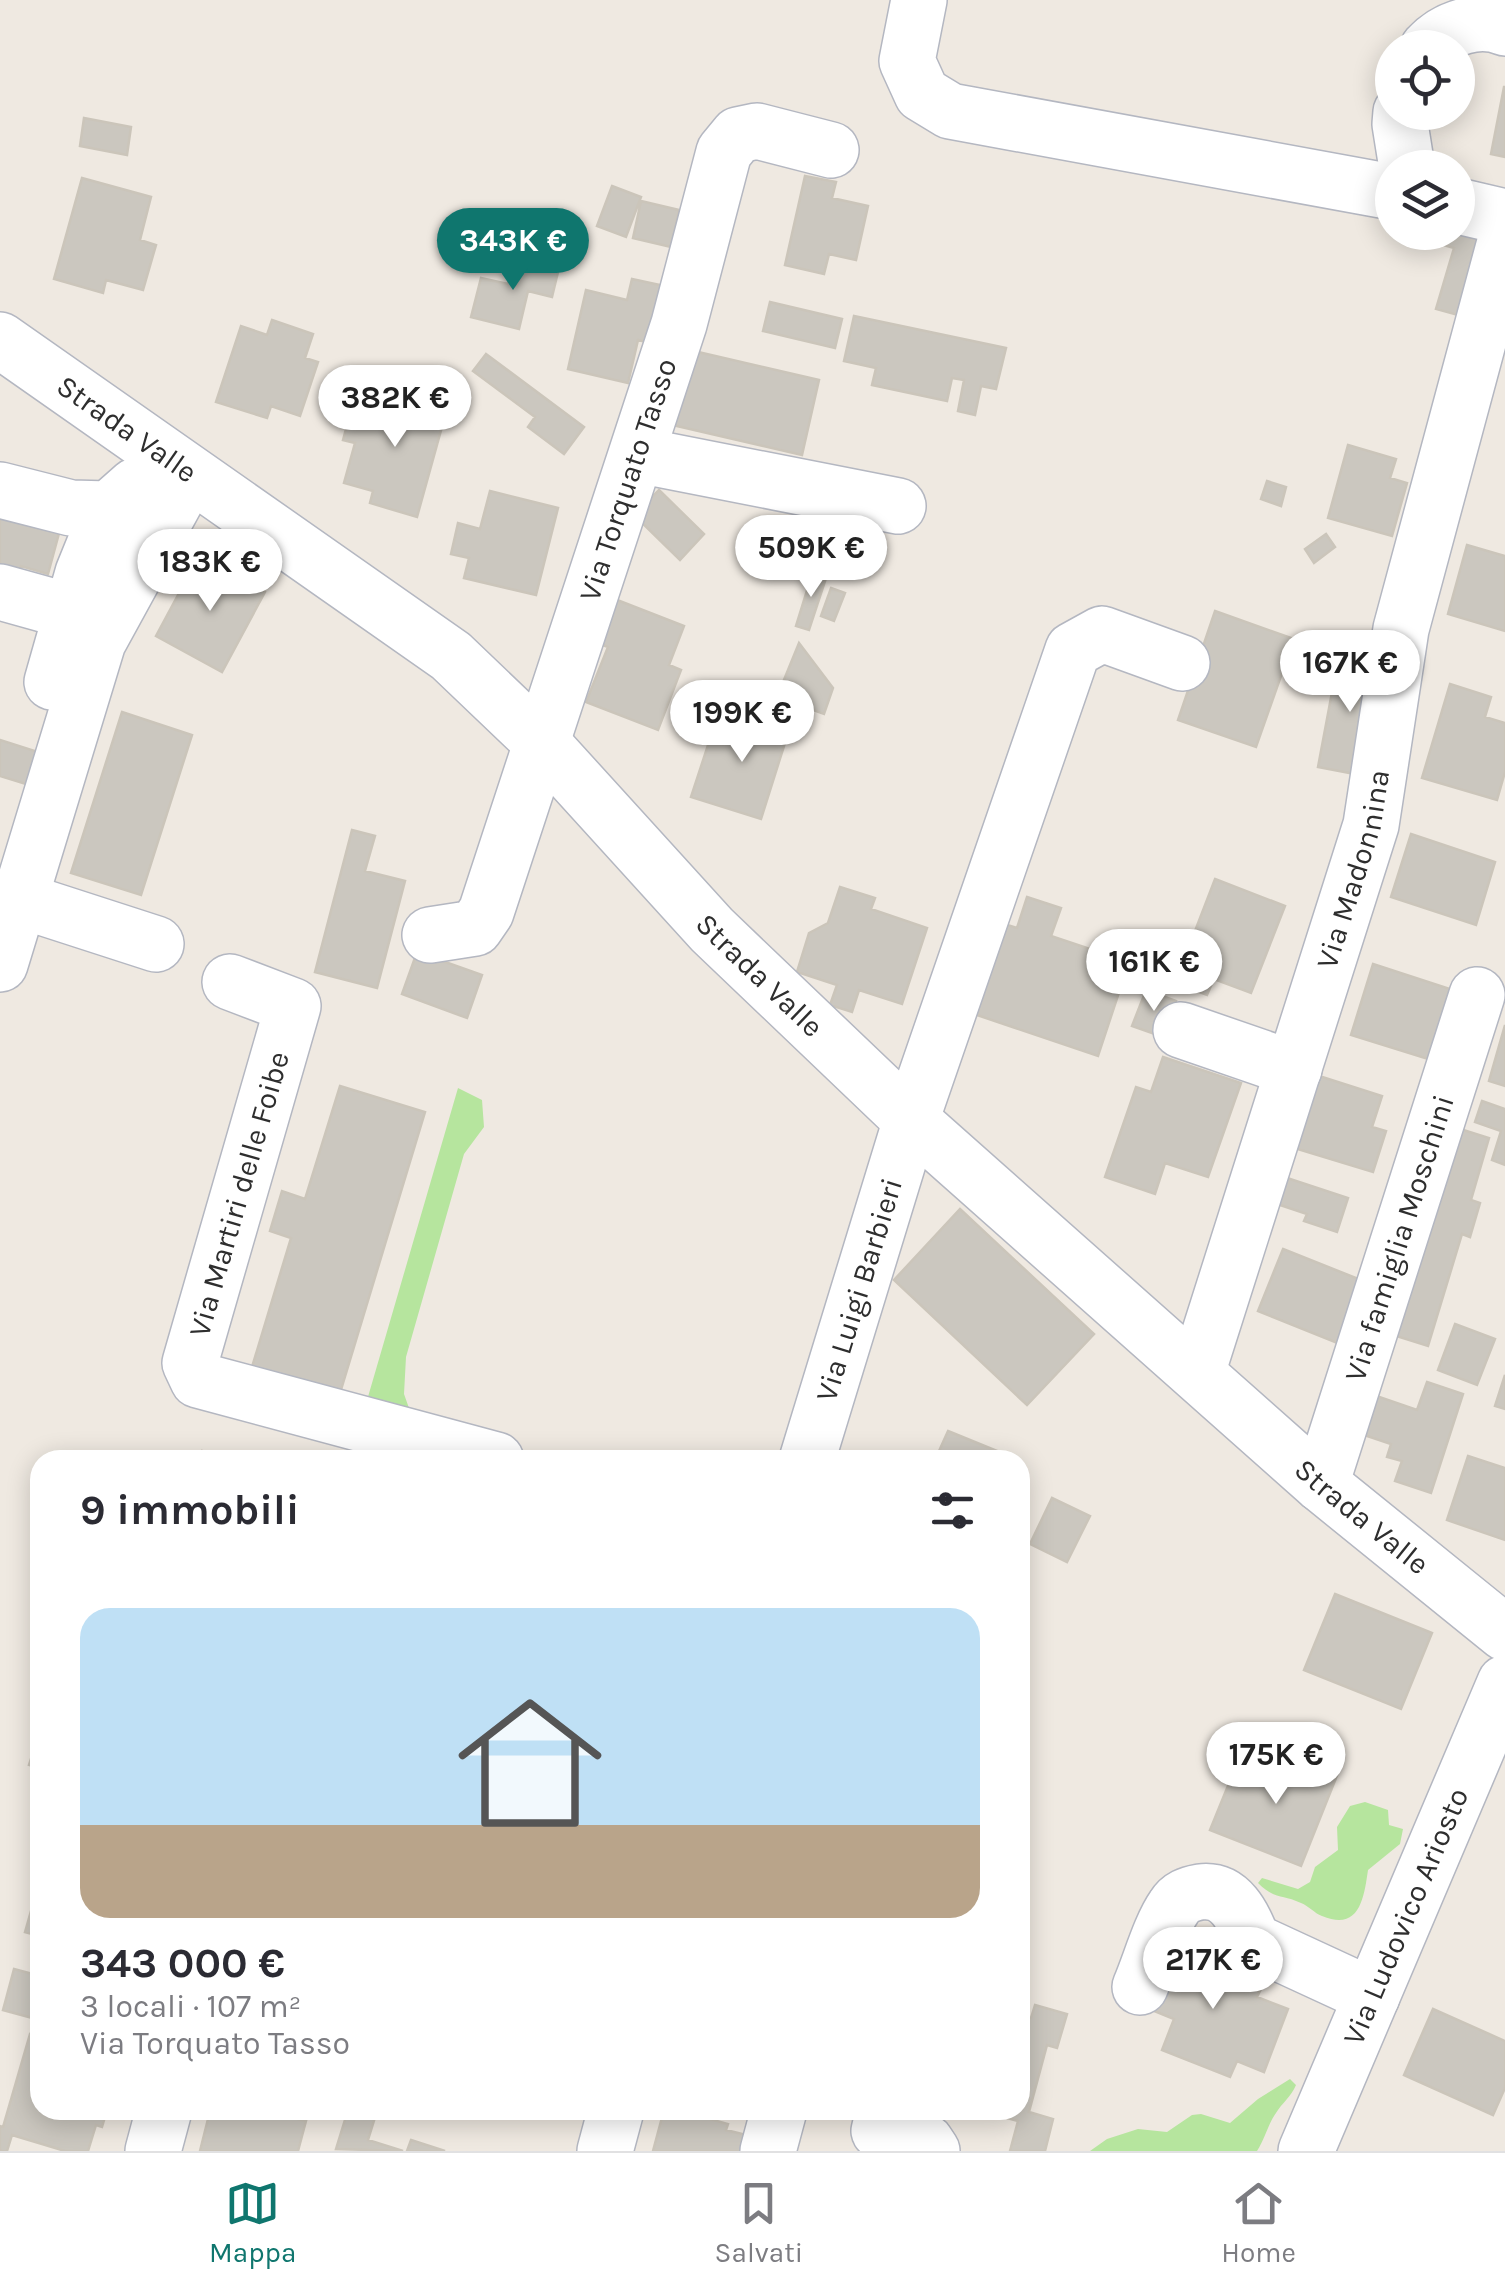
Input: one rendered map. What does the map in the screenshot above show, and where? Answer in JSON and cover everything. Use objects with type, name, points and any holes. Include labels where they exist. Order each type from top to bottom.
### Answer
[{"type":"street","points":[[919,0],[907,61],[922,94],[950,111],[1375,189]]},
{"type":"street","points":[[1453,30],[1458,26],[1496,24],[1505,28]]},
{"type":"street","name":"Via Torquato Tasso","points":[[430,934],[475,928],[486,912],[638,455],[679,324],[724,152],[738,135],[757,132],[831,150]]},
{"type":"street","points":[[1475,210],[1505,216]]},
{"type":"street","name":"Via Madonnina","points":[[1196,1373],[1371,824],[1401,629],[1505,242]]},
{"type":"street","name":"Strada Valle","points":[[0,340],[450,656],[542,744],[712,930],[911,1120],[1321,1484],[1505,1633]]},
{"type":"street","points":[[638,455],[898,506]]},
{"type":"street","points":[[36,733],[83,573],[110,510],[174,462]]},
{"type":"street","points":[[0,964],[20,900],[22,821],[174,462]]},
{"type":"street","points":[[0,490],[71,508],[110,510]]},
{"type":"street","points":[[0,592],[72,612]]},
{"type":"street","name":"Via Luigi Barbieri","points":[[811,1450],[911,1120],[1072,650],[1102,634],[1182,662]]},
{"type":"street","points":[[20,900],[156,944]]},
{"type":"street","name":"Via Martiri delle Foibe","points":[[230,982],[293,1006],[190,1363],[198,1380],[459,1450]]},
{"type":"street","name":"Via famiglia Moschini","points":[[1321,1484],[1477,995]]},
{"type":"street","points":[[1181,1030],[1294,1069]]},
{"type":"street","name":"Via Ludovico Ariosto","points":[[1306,2151],[1505,1683]]},
{"type":"street","points":[[1140,1987],[1174,1907],[1186,1896],[1206,1891],[1224,1895],[1243,1916],[1253,1941],[1372,1996]]},
{"type":"street","points":[[153,2151],[161,2120]]},
{"type":"street","points":[[604,2151],[613,2120]]},
{"type":"street","points":[[768,2151],[776,2120]]},
{"type":"street","points":[[881,2121],[926,2142],[932,2151]]},
{"type":"green space","points":[[458,1088],[482,1100],[484,1127],[464,1154],[406,1357],[404,1394],[416,1428],[363,1414]]},
{"type":"green space","points":[[1365,1802],[1388,1810],[1389,1825],[1403,1829],[1400,1844],[1368,1870],[1362,1901],[1352,1916],[1335,1920],[1322,1916],[1258,1883],[1262,1878],[1298,1889],[1310,1882],[1315,1867],[1338,1850],[1337,1827],[1350,1806]]},
{"type":"green space","points":[[1290,2079],[1296,2085],[1273,2117],[1257,2151],[1090,2151],[1107,2139],[1138,2129],[1167,2132],[1192,2115],[1230,2123]]},
{"type":"building","points":[[1505,87],[1505,157],[1491,154]]},
{"type":"building","points":[[84,118],[131,127],[127,155],[80,146]]},
{"type":"building","points":[[805,176],[836,182],[832,198],[868,206],[856,260],[829,254],[824,274],[785,265]]},
{"type":"building","points":[[82,178],[151,197],[140,240],[156,245],[143,290],[106,280],[103,293],[54,279]]},
{"type":"building","points":[[612,186],[641,197],[626,237],[597,226]]},
{"type":"building","points":[[641,201],[679,210],[671,247],[633,238]]},
{"type":"building","points":[[1496,227],[1469,318],[1436,309],[1453,250],[1475,250],[1475,229]]},
{"type":"building","points":[[514,257],[559,268],[552,297],[528,291],[519,329],[471,317],[481,278],[508,284]]},
{"type":"building","points":[[632,279],[669,287],[655,344],[638,340],[628,383],[568,369],[586,290],[627,300]]},
{"type":"building","points":[[770,302],[842,319],[835,348],[763,331]]},
{"type":"building","points":[[854,316],[1006,348],[996,389],[981,386],[975,415],[958,411],[964,380],[952,378],[947,401],[872,385],[876,368],[844,361]]},
{"type":"building","points":[[272,320],[313,334],[305,358],[318,362],[300,416],[271,406],[267,418],[216,402],[241,326],[267,335]]},
{"type":"building","points":[[681,348],[819,380],[802,455],[664,423]]},
{"type":"building","points":[[486,354],[584,427],[564,454],[528,427],[535,417],[473,371]]},
{"type":"building","points":[[390,389],[448,405],[417,517],[370,503],[373,491],[344,483],[355,443],[343,440],[353,403],[383,412]]},
{"type":"building","points":[[1348,445],[1396,459],[1390,478],[1407,483],[1392,536],[1328,518]]},
{"type":"building","points":[[1267,481],[1286,487],[1281,506],[1261,499]]},
{"type":"building","points":[[659,490],[704,534],[680,560],[634,515]]},
{"type":"building","points":[[490,491],[558,508],[536,595],[464,578],[469,558],[451,554],[458,523],[480,529]]},
{"type":"building","points":[[0,495],[61,526],[48,574],[21,566],[17,585],[0,581]]},
{"type":"building","points":[[1326,534],[1335,547],[1314,563],[1305,549]]},
{"type":"building","points":[[1467,545],[1505,556],[1505,631],[1448,614]]},
{"type":"building","points":[[199,556],[265,592],[222,672],[156,636]]},
{"type":"building","points":[[813,571],[827,575],[809,630],[796,626]]},
{"type":"building","points":[[831,588],[845,593],[834,621],[821,616]]},
{"type":"building","points":[[612,598],[684,626],[669,665],[681,670],[658,730],[586,702],[608,647],[595,642]]},
{"type":"building","points":[[1215,611],[1294,639],[1256,747],[1178,720]]},
{"type":"building","points":[[799,643],[833,688],[824,714],[777,697]]},
{"type":"building","points":[[1339,655],[1381,663],[1360,775],[1318,767]]},
{"type":"building","points":[[1450,684],[1491,697],[1485,717],[1505,723],[1505,772],[1497,800],[1422,778]]},
{"type":"building","points":[[734,708],[790,727],[761,819],[691,797],[710,739],[723,744]]},
{"type":"building","points":[[122,712],[192,735],[141,895],[71,873]]},
{"type":"building","points":[[0,740],[38,752],[29,785],[0,776]]},
{"type":"building","points":[[352,830],[375,836],[365,871],[405,881],[377,988],[315,972]]},
{"type":"building","points":[[1411,834],[1495,862],[1476,925],[1391,897]]},
{"type":"building","points":[[1215,879],[1285,906],[1251,993],[1214,979],[1207,995],[1175,983]]},
{"type":"building","points":[[840,887],[875,898],[871,909],[927,928],[902,1004],[859,990],[852,1012],[830,1005],[837,985],[797,972],[809,933],[828,923]]},
{"type":"building","points":[[1027,897],[1061,908],[1051,936],[1129,962],[1098,1056],[971,1013],[1001,923],[1017,928]]},
{"type":"building","points":[[417,952],[482,975],[467,1018],[402,994]]},
{"type":"building","points":[[1373,964],[1450,989],[1428,1059],[1351,1035]]},
{"type":"building","points":[[1146,990],[1176,1001],[1163,1037],[1132,1026]]},
{"type":"building","points":[[1505,1025],[1505,1086],[1489,1081]]},
{"type":"building","points":[[1163,1057],[1241,1083],[1208,1177],[1165,1163],[1155,1194],[1105,1177],[1136,1087],[1151,1092]]},
{"type":"building","points":[[1316,1075],[1382,1096],[1372,1127],[1386,1131],[1373,1172],[1294,1148]]},
{"type":"building","points":[[340,1086],[425,1112],[337,1403],[249,1377],[291,1238],[270,1231],[282,1191],[305,1199]]},
{"type":"building","points":[[1482,1101],[1505,1109],[1505,1165],[1492,1160],[1501,1131],[1475,1122]]},
{"type":"building","points":[[1457,1128],[1489,1138],[1471,1200],[1480,1203],[1470,1237],[1462,1234],[1428,1346],[1393,1335]]},
{"type":"building","points":[[1269,1172],[1348,1198],[1337,1232],[1304,1221],[1307,1214],[1259,1198]]},
{"type":"building","points":[[960,1209],[1094,1334],[1027,1405],[894,1280]]},
{"type":"building","points":[[1283,1249],[1366,1282],[1350,1348],[1258,1311]]},
{"type":"building","points":[[1455,1324],[1495,1339],[1477,1385],[1438,1370]]},
{"type":"building","points":[[1505,1375],[1505,1409],[1495,1406]]},
{"type":"building","points":[[1427,1382],[1463,1394],[1431,1493],[1395,1481],[1402,1461],[1387,1457],[1391,1444],[1358,1433],[1371,1394],[1417,1410]]},
{"type":"building","points":[[948,1431],[995,1450],[939,1450]]},
{"type":"building","points":[[1468,1456],[1505,1468],[1505,1540],[1447,1520]]},
{"type":"building","points":[[1052,1498],[1090,1516],[1067,1562],[1030,1544]]},
{"type":"building","points":[[1335,1594],[1432,1633],[1401,1709],[1304,1670]]},
{"type":"building","points":[[1279,1750],[1338,1773],[1301,1866],[1210,1830],[1236,1766],[1268,1779]]},
{"type":"building","points":[[1196,1945],[1240,1962],[1233,1978],[1261,1989],[1257,1997],[1288,2009],[1264,2072],[1237,2061],[1230,2077],[1162,2050],[1174,2019],[1142,2006],[1164,1949],[1189,1959]]},
{"type":"building","points":[[14,1969],[30,1973],[30,2017],[3,2010]]},
{"type":"building","points":[[1035,2005],[1067,2014],[1057,2048],[1047,2045],[1030,2108],[1030,2018]]},
{"type":"building","points":[[1433,2009],[1505,2041],[1505,2088],[1493,2115],[1404,2075]]},
{"type":"building","points":[[30,2034],[30,2120],[104,2120],[102,2127],[96,2125],[88,2151],[65,2151],[12,2135],[7,2151],[0,2151],[0,2126],[3,2127]]},
{"type":"building","points":[[1030,2112],[1053,2119],[1045,2151],[1010,2151],[1018,2121],[1014,2120],[1030,2120]]},
{"type":"building","points":[[208,2120],[306,2121],[298,2151],[200,2151]]},
{"type":"building","points":[[345,2120],[374,2120],[368,2140],[403,2151],[336,2149]]},
{"type":"building","points":[[661,2120],[714,2120],[728,2124],[726,2130],[746,2135],[742,2151],[653,2151]]},
{"type":"building","points":[[411,2140],[445,2151],[407,2151]]}]
